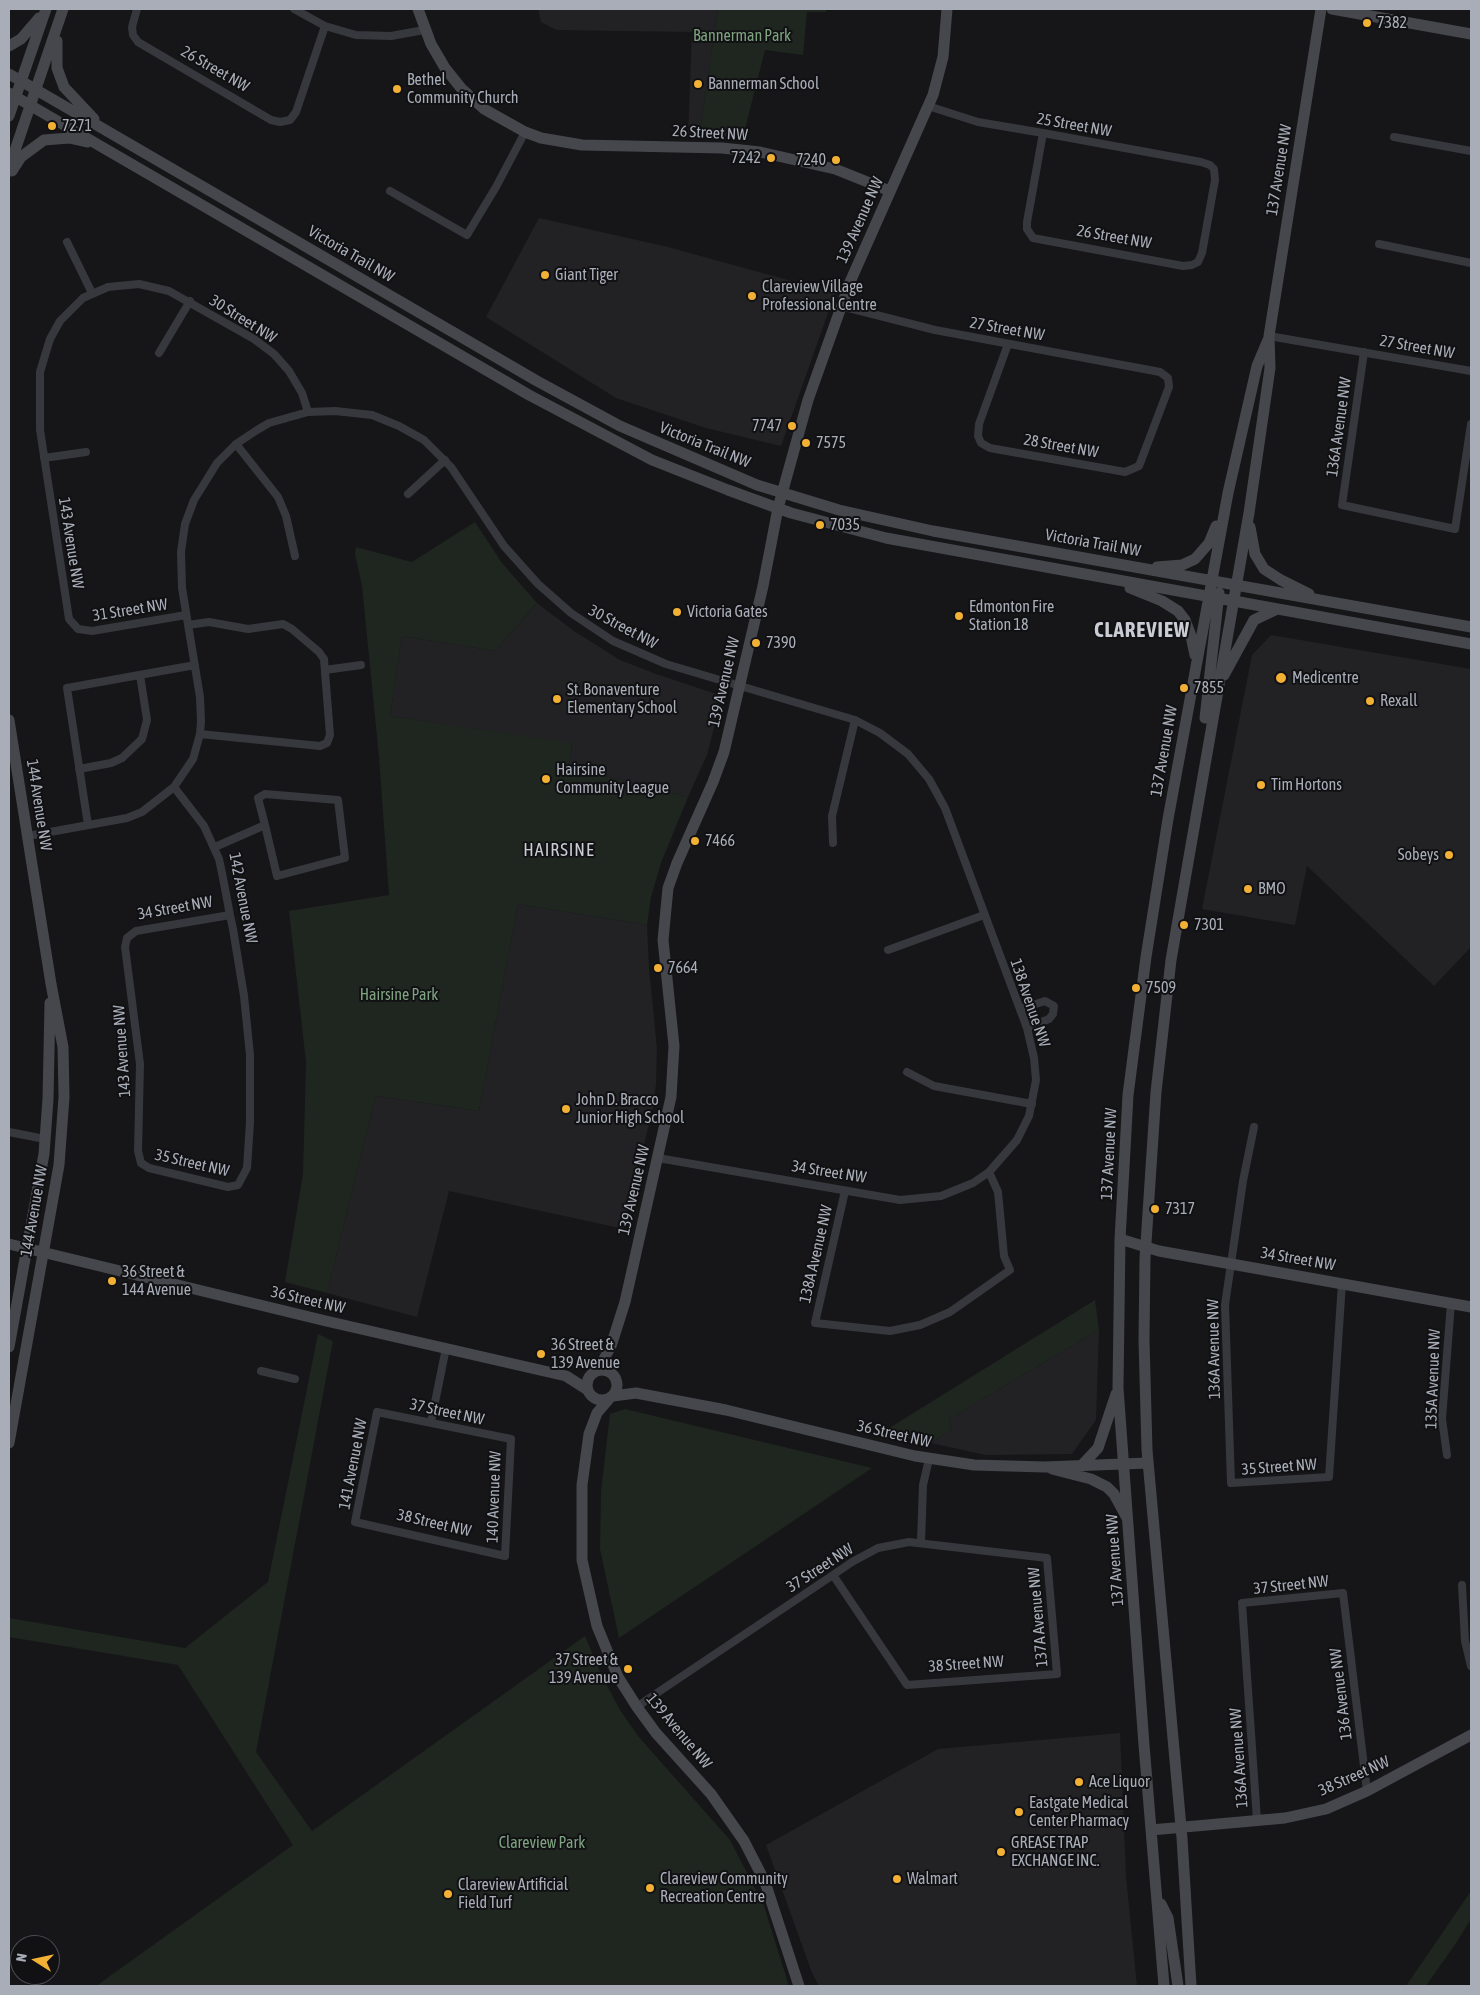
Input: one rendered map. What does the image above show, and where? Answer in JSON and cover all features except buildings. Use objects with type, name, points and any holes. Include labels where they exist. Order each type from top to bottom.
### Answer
[{"type":"main road","points":[[9,168],[64,9]]},
{"type":"main road","points":[[418,9],[424,30]]},
{"type":"main road","name":"139 Avenue NW","points":[[596,1371],[611,1346],[625,1302],[669,1109],[674,1072],[673,1032],[663,940],[666,898],[676,863],[722,759],[778,508],[808,400],[840,306],[928,106],[943,57],[947,9]]},
{"type":"main road","name":"137 Avenue NW","points":[[1191,1986],[1180,1827],[1148,1463],[1144,1340],[1146,1248],[1156,1092],[1170,970],[1200,787],[1237,585],[1270,368],[1269,336],[1321,9]]},
{"type":"main road","points":[[1332,9],[1471,34]]},
{"type":"main road","points":[[9,46],[21,38],[45,10]]},
{"type":"main road","points":[[9,116],[12,95],[22,81],[45,10]]},
{"type":"main road","points":[[57,28],[57,68],[64,87],[110,133]]},
{"type":"main road","name":"26 Street NW","points":[[424,30],[439,59],[461,88],[484,109],[525,132],[549,140],[582,145],[694,147],[760,152],[835,169],[890,191]]},
{"type":"main road","name":"Victoria Trail NW","points":[[9,74],[537,381],[620,426],[705,464],[782,493],[882,520],[1143,569],[1471,627]]},
{"type":"main road","name":"Victoria Trail NW","points":[[12,95],[528,395],[652,460],[778,508],[844,529],[886,538],[1471,644]]},
{"type":"main road","points":[[9,176],[21,157],[44,140],[69,138],[103,147]]},
{"type":"main road","name":"137 Avenue NW","points":[[1164,1986],[1118,1388],[1120,1239],[1128,1095],[1146,957],[1168,819],[1196,664],[1214,598],[1211,581],[1256,366],[1269,336]]},
{"type":"main road","points":[[1143,569],[1182,565],[1202,554],[1209,543],[1228,493]]},
{"type":"main road","points":[[1248,514],[1252,545],[1264,569],[1281,580],[1321,600]]},
{"type":"main road","points":[[1108,579],[1162,600],[1178,611],[1185,620],[1191,636],[1196,664]]},
{"type":"main road","points":[[1200,787],[1214,598]]},
{"type":"main road","points":[[1218,685],[1254,620],[1262,614],[1279,610]]},
{"type":"main road","name":"144 Avenue NW","points":[[9,720],[51,984],[63,1047],[64,1097],[59,1165],[9,1443]]},
{"type":"main road","name":"144 Avenue NW","points":[[9,1348],[45,1138],[51,984]]},
{"type":"main road","name":"34 Street NW","points":[[1120,1239],[1146,1248],[1471,1307]]},
{"type":"main road","name":"36 Street NW","points":[[9,1244],[291,1313],[566,1376],[589,1392]]},
{"type":"main road","name":"139 Avenue NW","points":[[611,1346],[617,1380]]},
{"type":"main road","points":[[596,1371],[608,1371],[617,1380],[611,1397],[599,1400],[589,1392],[588,1380],[596,1371]]},
{"type":"main road","name":"36 Street NW","points":[[566,1376],[596,1371]]},
{"type":"main road","name":"36 Street NW","points":[[617,1380],[636,1393]]},
{"type":"main road","points":[[1082,1465],[1098,1448],[1118,1388]]},
{"type":"main road","name":"139 Avenue NW","points":[[589,1392],[593,1423]]},
{"type":"main road","name":"36 Street NW","points":[[611,1397],[636,1393],[726,1410],[929,1459],[994,1467],[1148,1463]]},
{"type":"main road","name":"139 Avenue NW","points":[[611,1397],[600,1408],[593,1423],[584,1464],[581,1492],[581,1538],[586,1581],[604,1646],[618,1677],[636,1707],[656,1733],[711,1794],[744,1841],[765,1882],[799,1986]]},
{"type":"main road","points":[[1045,1467],[1072,1476],[1091,1479],[1107,1487],[1114,1494],[1128,1520]]},
{"type":"main road","name":"38 Street NW","points":[[1151,1830],[1285,1818],[1326,1808],[1367,1791],[1471,1735]]},
{"type":"main road","points":[[1158,1901],[1168,1918],[1178,1986]]},
{"type":"street","name":"26 Street NW","points":[[137,9],[132,26],[133,35],[143,46],[271,120],[286,122],[296,112],[324,26]]},
{"type":"street","points":[[294,9],[324,26],[356,35],[378,37],[424,30]]},
{"type":"street","name":"25 Street NW","points":[[928,106],[978,122],[1201,162],[1214,169],[1215,180],[1202,253],[1195,264]]},
{"type":"street","points":[[390,191],[467,235],[525,132]]},
{"type":"street","name":"26 Street NW","points":[[1043,134],[1027,222],[1029,233],[1038,240],[1183,266],[1195,264]]},
{"type":"street","points":[[1394,137],[1471,151]]},
{"type":"street","points":[[67,242],[92,293]]},
{"type":"street","points":[[1379,244],[1471,263]]},
{"type":"street","name":"30 Street NW","points":[[92,293],[108,287],[139,284],[169,290],[254,339],[278,357],[296,382],[308,412],[347,412],[386,420],[424,440],[445,460],[504,546],[538,584],[571,613],[614,641],[646,656],[855,720],[898,745],[929,779]]},
{"type":"street","name":"143 Avenue NW","points":[[78,629],[69,618],[44,458],[38,398],[40,372],[46,350],[60,321],[75,305],[92,293]]},
{"type":"street","name":"30 Street NW","points":[[159,353],[190,302]]},
{"type":"street","name":"27 Street NW","points":[[840,306],[909,324],[1155,370],[1168,378],[1168,393],[1139,466]]},
{"type":"street","name":"27 Street NW","points":[[1269,336],[1471,371]]},
{"type":"street","name":"28 Street NW","points":[[1008,344],[979,424],[979,440],[990,448],[1125,472],[1135,470],[1139,466]]},
{"type":"street","name":"136A Avenue NW","points":[[1364,352],[1342,505],[1455,529],[1471,424]]},
{"type":"street","points":[[28,836],[135,815],[174,788],[193,759],[200,734],[200,703],[186,616],[180,562],[185,524],[194,500],[210,472],[236,444],[269,423],[308,412]]},
{"type":"street","points":[[236,444],[278,497],[286,516],[295,556]]},
{"type":"street","points":[[44,458],[86,452]]},
{"type":"street","points":[[408,494],[445,460]]},
{"type":"street","name":"31 Street NW","points":[[78,629],[92,631],[186,616]]},
{"type":"street","points":[[188,625],[209,622],[248,629],[283,624],[292,629],[319,652],[324,660],[330,735],[327,743],[320,746],[200,734]]},
{"type":"street","points":[[88,825],[67,688],[194,665]]},
{"type":"street","points":[[325,670],[361,665]]},
{"type":"street","points":[[79,768],[111,763],[122,758],[142,739],[147,720],[140,675]]},
{"type":"street","points":[[833,843],[832,816],[855,720]]},
{"type":"street","name":"138 Avenue NW","points":[[929,779],[945,808],[1027,1028],[1036,1070],[1032,1104],[1017,1140],[990,1172]]},
{"type":"street","name":"142 Avenue NW","points":[[174,788],[204,826],[215,846],[230,915],[244,996],[251,1076],[247,1168],[244,1177],[238,1185]]},
{"type":"street","points":[[265,794],[338,800],[345,858],[277,876],[265,825],[258,798],[265,794]]},
{"type":"street","points":[[215,846],[265,825]]},
{"type":"street","name":"34 Street NW","points":[[127,938],[136,931],[230,915]]},
{"type":"street","points":[[888,950],[984,915]]},
{"type":"street","name":"143 Avenue NW","points":[[127,938],[125,951],[140,1064],[138,1151],[141,1163]]},
{"type":"street","points":[[1020,1009],[1045,1001],[1054,1006],[1053,1014],[1049,1018],[1027,1028]]},
{"type":"street","points":[[906,1072],[934,1086],[1032,1104]]},
{"type":"street","name":"136A Avenue NW","points":[[1231,1483],[1225,1305],[1243,1181],[1254,1127]]},
{"type":"street","points":[[9,1132],[45,1138]]},
{"type":"street","name":"34 Street NW","points":[[658,1158],[900,1200],[925,1199],[956,1190],[990,1172]]},
{"type":"street","name":"35 Street NW","points":[[141,1163],[149,1168],[221,1186],[238,1185]]},
{"type":"street","name":"138A Avenue NW","points":[[845,1191],[815,1323],[890,1332],[920,1324],[950,1312],[1010,1270],[1004,1256],[998,1192],[990,1172]]},
{"type":"street","name":"35 Street NW","points":[[1231,1483],[1329,1477],[1342,1283]]},
{"type":"street","name":"135A Avenue NW","points":[[1447,1456],[1442,1419],[1451,1303]]},
{"type":"street","points":[[431,1422],[446,1348]]},
{"type":"street","points":[[261,1372],[295,1379]]},
{"type":"street","name":"37 Street NW","points":[[378,1412],[511,1439]]},
{"type":"street","name":"141 Avenue NW","points":[[355,1522],[378,1412]]},
{"type":"street","name":"140 Avenue NW","points":[[506,1556],[511,1439]]},
{"type":"street","points":[[921,1542],[923,1485],[929,1459]]},
{"type":"street","name":"38 Street NW","points":[[355,1522],[506,1556]]},
{"type":"street","name":"37 Street NW","points":[[636,1707],[833,1575],[878,1548],[898,1543],[921,1542],[1047,1558]]},
{"type":"street","name":"137A Avenue NW","points":[[1047,1558],[1057,1674]]},
{"type":"street","name":"38 Street NW","points":[[833,1575],[907,1685],[1057,1674]]},
{"type":"street","points":[[1462,1585],[1465,1640],[1471,1666]]},
{"type":"street","name":"37 Street NW","points":[[1242,1604],[1343,1594]]},
{"type":"street","name":"136 Avenue NW","points":[[1343,1594],[1367,1791]]},
{"type":"street","name":"136A Avenue NW","points":[[1242,1604],[1258,1820]]},
{"type":"shaded area","name":"Bannerman School","points":[[538,9],[718,9],[699,137],[688,137],[692,32],[556,30],[541,22]]},
{"type":"shaded area","points":[[539,218],[668,247],[835,293],[781,446],[706,428],[616,398],[486,317]]},
{"type":"shaded area","name":"St. Bonaventure Elementary School","points":[[537,603],[574,631],[620,660],[722,696],[707,755],[688,797],[569,767],[572,744],[390,716],[402,636],[495,651]]},
{"type":"shaded area","points":[[1271,635],[1471,669],[1471,947],[1434,986],[1307,866],[1295,925],[1202,909],[1252,655]]},
{"type":"shaded area","name":"John D. Bracco Junior High School","points":[[518,904],[647,925],[657,1049],[656,1084],[653,1107],[624,1229],[449,1191],[417,1317],[327,1293],[376,1096],[479,1111]]},
{"type":"shaded area","points":[[1099,1330],[1096,1420],[1072,1454],[986,1455],[931,1443],[951,1430],[949,1419]]},
{"type":"shaded area","points":[[1120,1733],[1126,1876],[1137,1986],[819,1986],[812,1973],[766,1845],[938,1749]]},
{"type":"green space","name":"Bannerman Park","points":[[718,9],[826,9],[826,12],[807,12],[803,55],[765,50],[743,137],[699,137]]},
{"type":"green space","name":"Hairsine Park","points":[[475,522],[502,563],[537,603],[495,651],[402,636],[390,716],[572,743],[569,767],[688,797],[661,863],[651,897],[647,925],[518,904],[479,1111],[376,1096],[327,1293],[285,1282],[303,1174],[306,1062],[289,911],[389,895],[379,757],[362,586],[355,554],[356,547],[412,562]]},
{"type":"green space","points":[[1095,1300],[1099,1330],[949,1419],[951,1430],[931,1443],[883,1432]]},
{"type":"green space","name":"Clareview Park","points":[[318,1334],[333,1341],[256,1752],[312,1831],[585,1636],[601,1674],[620,1710],[638,1736],[730,1840],[764,1906],[789,1986],[96,1986],[293,1845],[178,1665],[9,1637],[9,1618],[185,1648],[268,1582]]},
{"type":"green space","points":[[625,1409],[872,1468],[619,1638],[600,1549],[601,1491],[610,1414]]},
{"type":"green space","points":[[1471,1891],[1471,1919],[1456,1943],[1426,1986],[1406,1986]]},
{"type":"place","name":"7382","points":[[1367,23]]},
{"type":"place","name":"Bannerman School","points":[[698,84]]},
{"type":"place","name":"Bethel Community Church","points":[[397,89]]},
{"type":"place","name":"7271","points":[[52,126]]},
{"type":"place","name":"7242","points":[[771,158]]},
{"type":"place","name":"7240","points":[[836,160]]},
{"type":"place","name":"Giant Tiger","points":[[545,275]]},
{"type":"place","name":"Clareview Village Professional Centre","points":[[752,296]]},
{"type":"place","name":"7747","points":[[792,426]]},
{"type":"place","name":"7575","points":[[806,443]]},
{"type":"place","name":"7035","points":[[820,525]]},
{"type":"place","name":"Victoria Gates","points":[[677,612]]},
{"type":"place","name":"Edmonton Fire Station 18","points":[[959,616]]},
{"type":"place","name":"7390","points":[[756,643]]},
{"type":"place","name":"Medicentre","points":[[1281,678]]},
{"type":"place","name":"7855","points":[[1184,688]]},
{"type":"place","name":"St. Bonaventure Elementary School","points":[[557,699]]},
{"type":"place","name":"Rexall","points":[[1370,701]]},
{"type":"place","name":"Hairsine Community League","points":[[546,779]]},
{"type":"place","name":"Tim Hortons","points":[[1261,785]]},
{"type":"place","name":"7466","points":[[695,841]]},
{"type":"place","name":"Sobeys","points":[[1449,855]]},
{"type":"place","name":"BMO","points":[[1248,889]]},
{"type":"place","name":"7301","points":[[1184,925]]},
{"type":"place","name":"7664","points":[[658,968]]},
{"type":"place","name":"7509","points":[[1136,988]]},
{"type":"place","name":"John D. Bracco Junior High School","points":[[566,1109]]},
{"type":"place","name":"7317","points":[[1155,1209]]},
{"type":"place","name":"36 Street & 144 Avenue","points":[[112,1281]]},
{"type":"place","name":"36 Street & 139 Avenue","points":[[541,1354]]},
{"type":"place","name":"37 Street & 139 Avenue","points":[[628,1669]]},
{"type":"place","name":"Ace Liquor","points":[[1079,1782]]},
{"type":"place","name":"Eastgate Medical Center Pharmacy","points":[[1019,1812]]},
{"type":"place","name":"GREASE TRAP EXCHANGE INC.","points":[[1001,1852]]},
{"type":"place","name":"Walmart","points":[[897,1879]]},
{"type":"place","name":"Clareview Community Recreation Centre","points":[[650,1888]]},
{"type":"place","name":"Clareview Artificial Field Turf","points":[[448,1894]]},
{"type":"district","name":"CLAREVIEW","points":[[1142,630]]},
{"type":"district","name":"HAIRSINE","points":[[559,850]]}]
